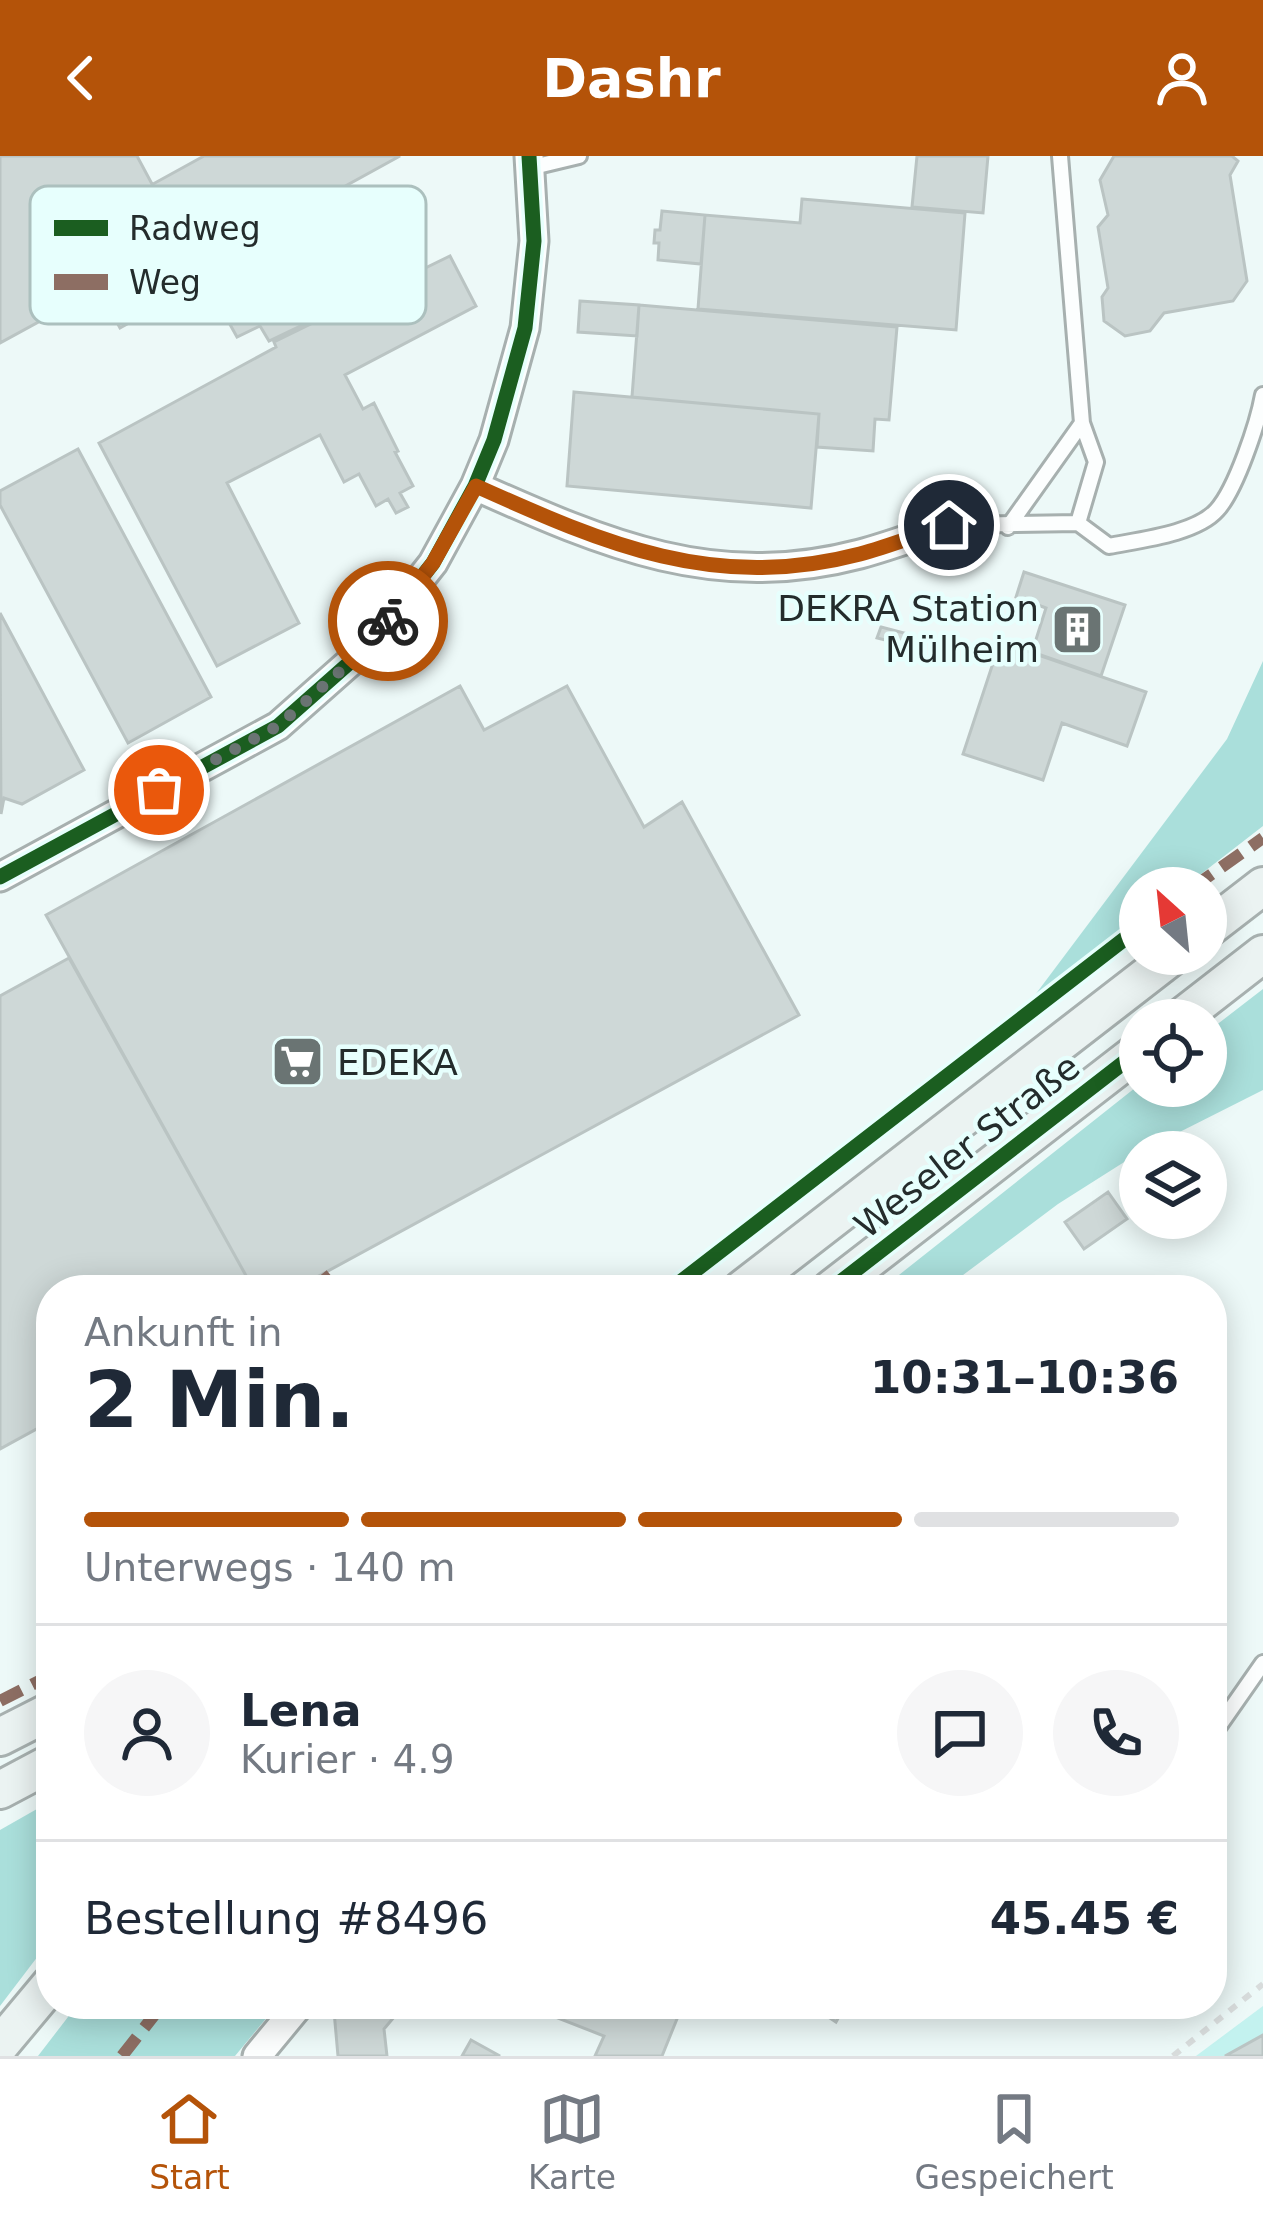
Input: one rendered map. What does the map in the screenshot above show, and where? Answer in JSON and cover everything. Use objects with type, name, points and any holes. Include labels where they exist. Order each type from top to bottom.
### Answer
[{"type":"main road","points":[[1227,914],[1263,886]]},
{"type":"main road","points":[[1205,999],[1263,954]]},
{"type":"main road","name":"Weseler Straße","points":[[760,1275],[1148,975]]},
{"type":"main road","name":"Weseler Straße","points":[[849,1275],[1119,1066]]},
{"type":"main road","points":[[0,1737],[36,1719]]},
{"type":"main road","points":[[0,1790],[36,1771]]},
{"type":"main road","points":[[0,2045],[36,2002]]},
{"type":"street","points":[[0,878],[278,726],[364,650],[403,604],[433,563],[476,486],[526,328],[534,241],[529,162]]},
{"type":"street","points":[[476,486],[571,529],[658,558],[754,568],[857,554],[949,525]]},
{"type":"street","points":[[257,2056],[288,2019]]},
{"type":"lane","points":[[529,162],[578,156]]},
{"type":"lane","points":[[1060,156],[1082,424],[1096,462],[1078,523]]},
{"type":"lane","points":[[949,525],[1078,523],[1109,546],[1175,533],[1216,512],[1256,431],[1263,395]]},
{"type":"lane","points":[[1008,527],[1082,424]]},
{"type":"lane","points":[[1227,1715],[1263,1663]]},
{"type":"path","points":[[1227,1998],[1263,1965]]},
{"type":"path","points":[[1227,2009],[1263,1984]]},
{"type":"path","points":[[1168,2051],[1203,2019]]},
{"type":"path","points":[[1168,2051],[1213,2019]]},
{"type":"shaded area","points":[[1263,661],[1263,826],[1210,867],[1131,867],[1227,739]]},
{"type":"shaded area","points":[[1119,883],[1119,937],[1026,1007]]},
{"type":"shaded area","points":[[1263,989],[1263,1090],[1182,1131],[1119,1131],[1119,1165],[963,1275],[899,1275],[1119,1101],[1119,1107],[1227,1107],[1227,1017]]},
{"type":"shaded area","points":[[36,1810],[36,1959],[0,2006],[0,1830]]},
{"type":"shaded area","points":[[1263,2006],[1263,2035],[1225,2056],[1196,2056]]},
{"type":"shaded area","points":[[66,2019],[266,2019],[235,2056],[38,2056]]},
{"type":"building","points":[[0,156],[137,156],[153,186],[30,186],[30,324],[35,324],[0,343]]},
{"type":"building","points":[[204,156],[400,156],[345,186],[153,184]]},
{"type":"building","points":[[917,156],[988,156],[983,213],[912,207]]},
{"type":"building","points":[[1114,156],[1232,156],[1238,161],[1230,175],[1247,281],[1233,301],[1164,313],[1150,331],[1125,336],[1104,321],[1102,297],[1108,288],[1098,227],[1108,215],[1100,180]]},
{"type":"building","points":[[802,199],[965,213],[956,330],[698,309],[705,215],[800,223]]},
{"type":"building","points":[[662,211],[705,215],[701,264],[658,260],[655,230],[660,230]]},
{"type":"building","points":[[450,256],[476,306],[345,375],[363,409],[374,403],[398,451],[413,486],[400,493],[408,507],[396,513],[388,499],[376,506],[359,474],[344,482],[320,435],[227,483],[299,623],[217,666],[99,443],[311,324],[426,324],[426,268]]},
{"type":"building","points":[[580,301],[639,305],[637,336],[578,332]]},
{"type":"building","points":[[639,305],[897,327],[889,420],[875,419],[873,451],[817,447],[819,414],[632,397]]},
{"type":"building","points":[[230,324],[304,324],[269,341],[260,326],[237,337]]},
{"type":"building","points":[[574,392],[819,414],[811,508],[567,486]]},
{"type":"building","points":[[78,449],[211,697],[128,743],[0,505],[0,491]]},
{"type":"building","name":"DEKRA Station Mülheim","points":[[1024,572],[1125,605],[1101,676],[1032,652],[1046,608],[1016,597]]},
{"type":"building","points":[[0,613],[84,770],[22,804],[4,798],[1,814]]},
{"type":"building","points":[[881,627],[908,634],[905,645],[877,638]]},
{"type":"building","points":[[1000,642],[1146,692],[1127,746],[1062,723],[1043,780],[963,754]]},
{"type":"building","points":[[460,686],[484,730],[567,686],[644,827],[682,802],[799,1015],[321,1275],[246,1275],[46,915]]},
{"type":"building","points":[[69,958],[246,1275],[36,1275],[36,1429],[0,1449],[0,996]]},
{"type":"building","points":[[1108,1192],[1119,1208],[1119,1225],[1084,1249],[1065,1222]]},
{"type":"building","points":[[335,2019],[392,2019],[384,2029],[387,2056],[338,2056]]},
{"type":"building","points":[[560,2019],[677,2019],[662,2056],[595,2056],[604,2036]]},
{"type":"building","points":[[1263,2035],[1263,2056],[1225,2056]]},
{"type":"building","points":[[471,2040],[500,2056],[462,2056]]},
{"type":"marked path","points":[[1222,867],[1263,838]]},
{"type":"marked path","points":[[0,1701],[36,1683]]},
{"type":"marked path","points":[[122,2056],[151,2019]]},
{"type":"cycle path","points":[[0,877],[278,726],[365,649],[433,563],[494,440],[525,328],[534,241],[529,156]]},
{"type":"cycle path","points":[[689,1275],[1119,943]]},
{"type":"cycle path","points":[[849,1275],[1119,1066]]},
{"type":"way so far","points":[[159,790],[278,726],[364,650],[388,621]]},
{"type":"place","name":"DEKRA Station Mülheim","points":[[1078,629]]},
{"type":"place","name":"EDEKA","points":[[298,1062]]},
{"type":"route","points":[[388,621],[433,563],[476,486],[571,529],[658,558],[754,568],[857,554],[949,525]]}]
